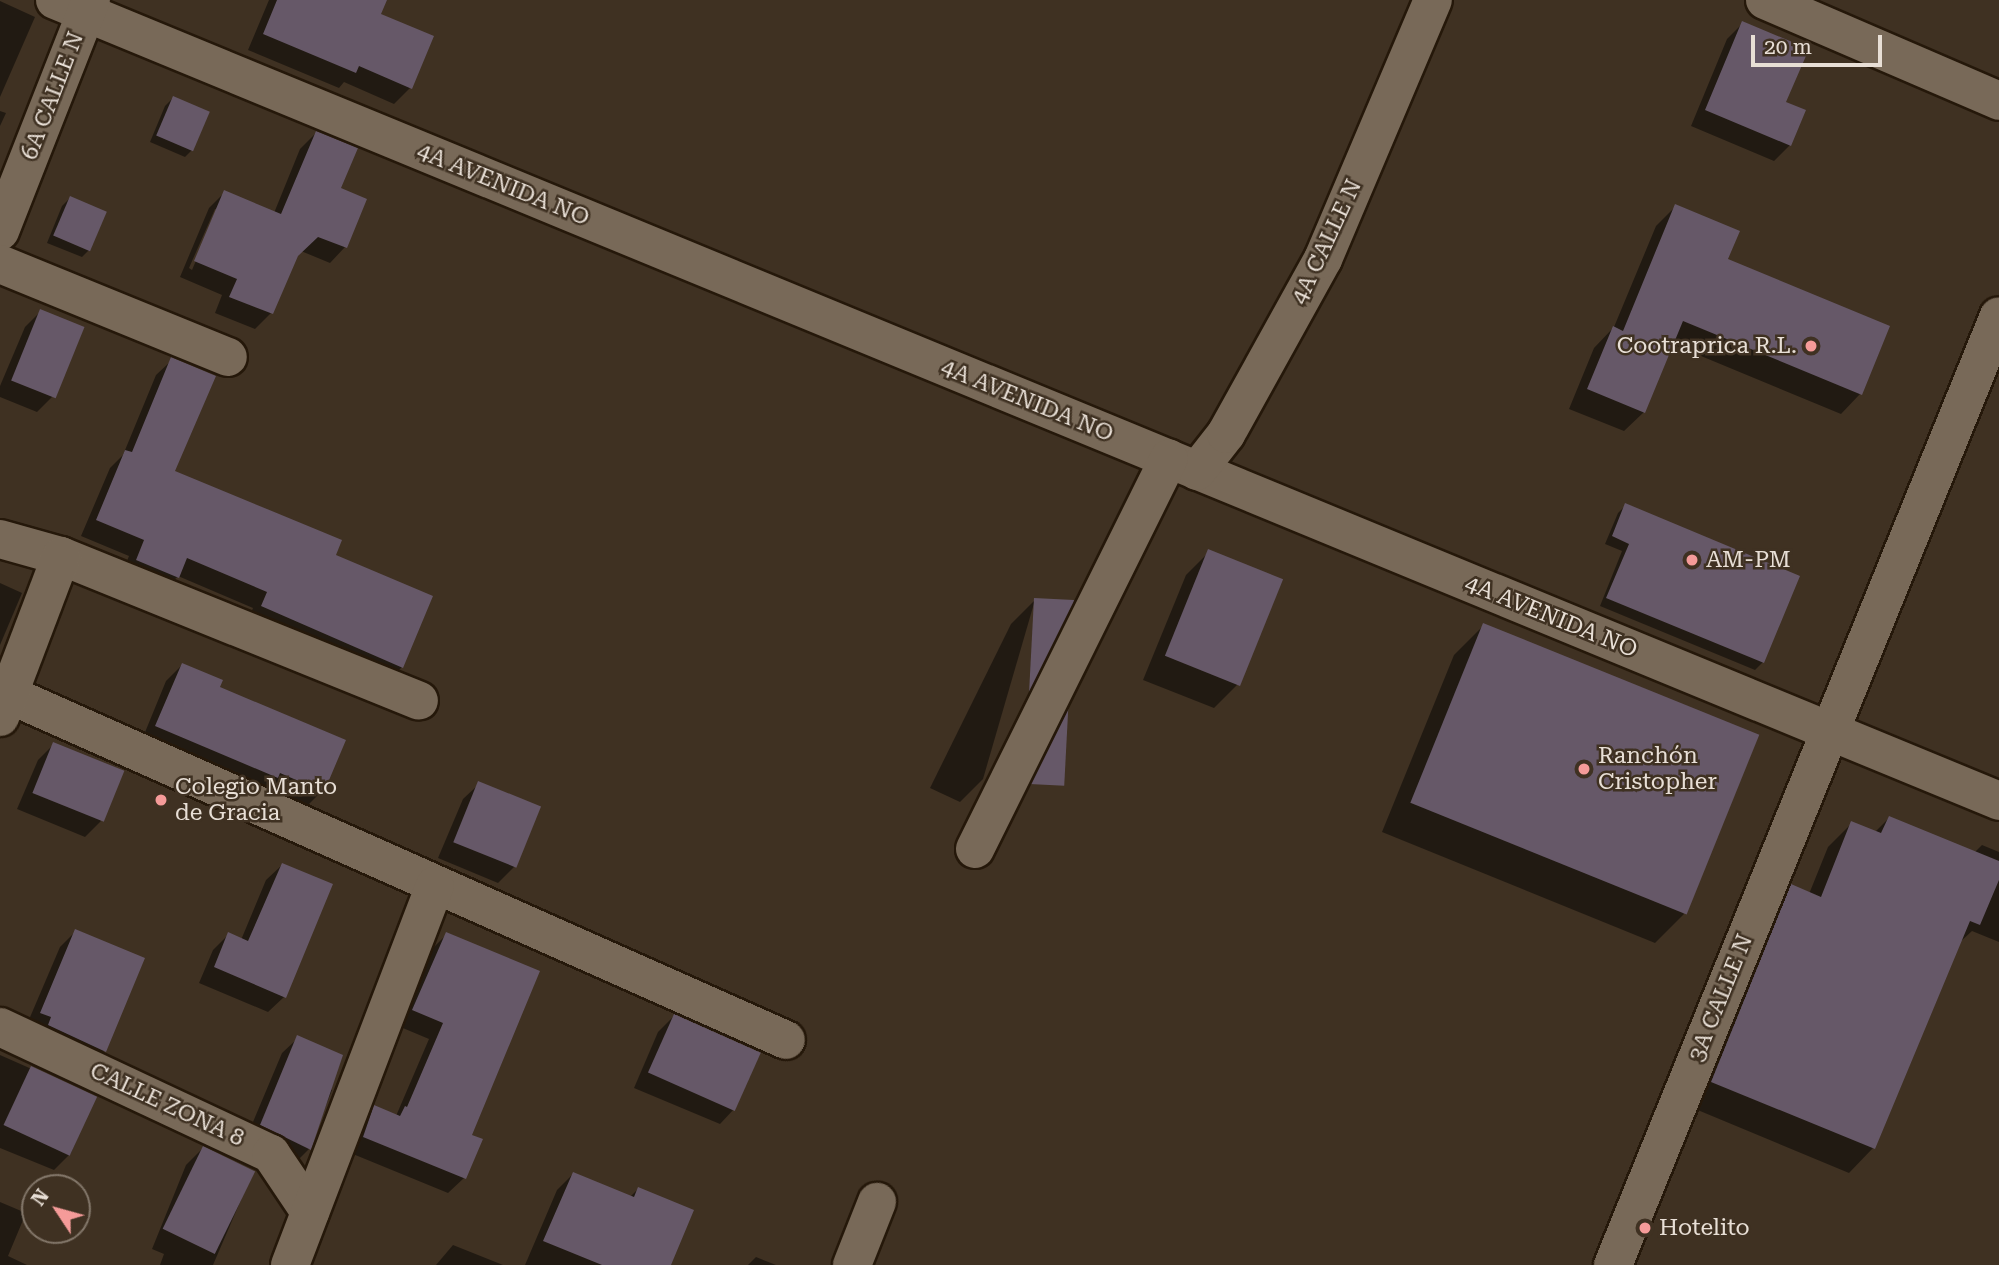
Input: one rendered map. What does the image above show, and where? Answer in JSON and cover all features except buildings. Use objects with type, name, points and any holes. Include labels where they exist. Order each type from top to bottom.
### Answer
[{"type":"street","name":"4A CALLE N","points":[[975,849],[1183,465],[1226,434],[1323,259],[1433,0]]},
{"type":"street","points":[[1765,0],[1999,101]]},
{"type":"street","name":"4A AVENIDA NO","points":[[77,4],[1183,465],[1999,801]]},
{"type":"street","name":"6A CALLE N","points":[[0,231],[77,4]]},
{"type":"street","points":[[0,264],[228,357]]},
{"type":"street","name":"3A CALLE N","points":[[1613,1265],[1999,316]]},
{"type":"street","points":[[0,539],[61,556],[419,701]]},
{"type":"street","points":[[61,556],[5,706],[435,886],[786,1040]]},
{"type":"street","points":[[290,1265],[435,886]]},
{"type":"street","name":"CALLE ZONA 8","points":[[0,1027],[271,1154],[310,1212]]},
{"type":"street","points":[[852,1265],[877,1202]]},
{"type":"place","name":"Cootraprica R.L.","points":[[1811,346]]},
{"type":"place","name":"AM-PM","points":[[1692,560]]},
{"type":"place","name":"Ranchón Cristopher","points":[[1584,769]]},
{"type":"place","name":"Colegio Manto de Gracia","points":[[161,800]]},
{"type":"place","name":"Hotelito","points":[[1645,1228]]}]
